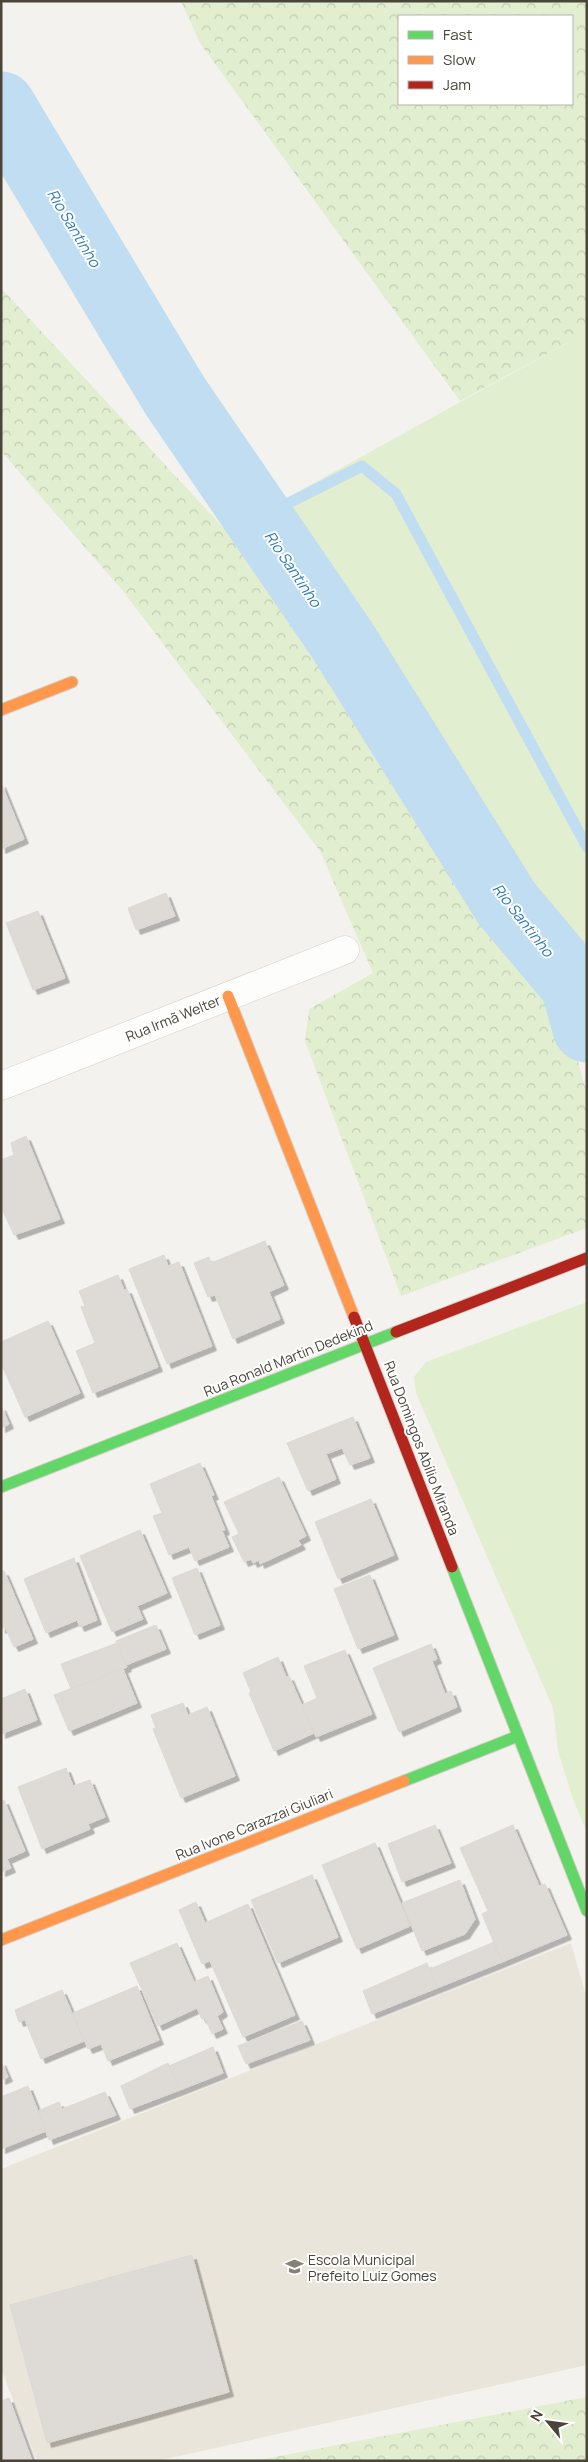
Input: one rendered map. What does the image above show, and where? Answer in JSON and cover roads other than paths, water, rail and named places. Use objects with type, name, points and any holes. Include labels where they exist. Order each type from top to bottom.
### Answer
[{"type":"street","points":[[1,710],[72,682]]},
{"type":"street","name":"Rua Irmã Welter","points":[[1,1086],[345,950]]},
{"type":"street","name":"Rua Domingos Abílio Miranda","points":[[228,996],[587,1911]]},
{"type":"street","name":"Rua Ronald Martin Dedekind","points":[[1,1487],[587,1258]]},
{"type":"street","name":"Rua Ivone Carazzai Giuliari","points":[[1,1940],[518,1736]]},
{"type":"waterway","name":"Rio Santinho","points":[[1,106],[175,396],[342,640],[507,904],[575,985],[587,1028]]},
{"type":"waterway","points":[[259,518],[362,466],[396,494],[587,847]]},
{"type":"place","name":"Escola Municipal Prefeito Luiz Gomes","points":[[294,2267]]}]
